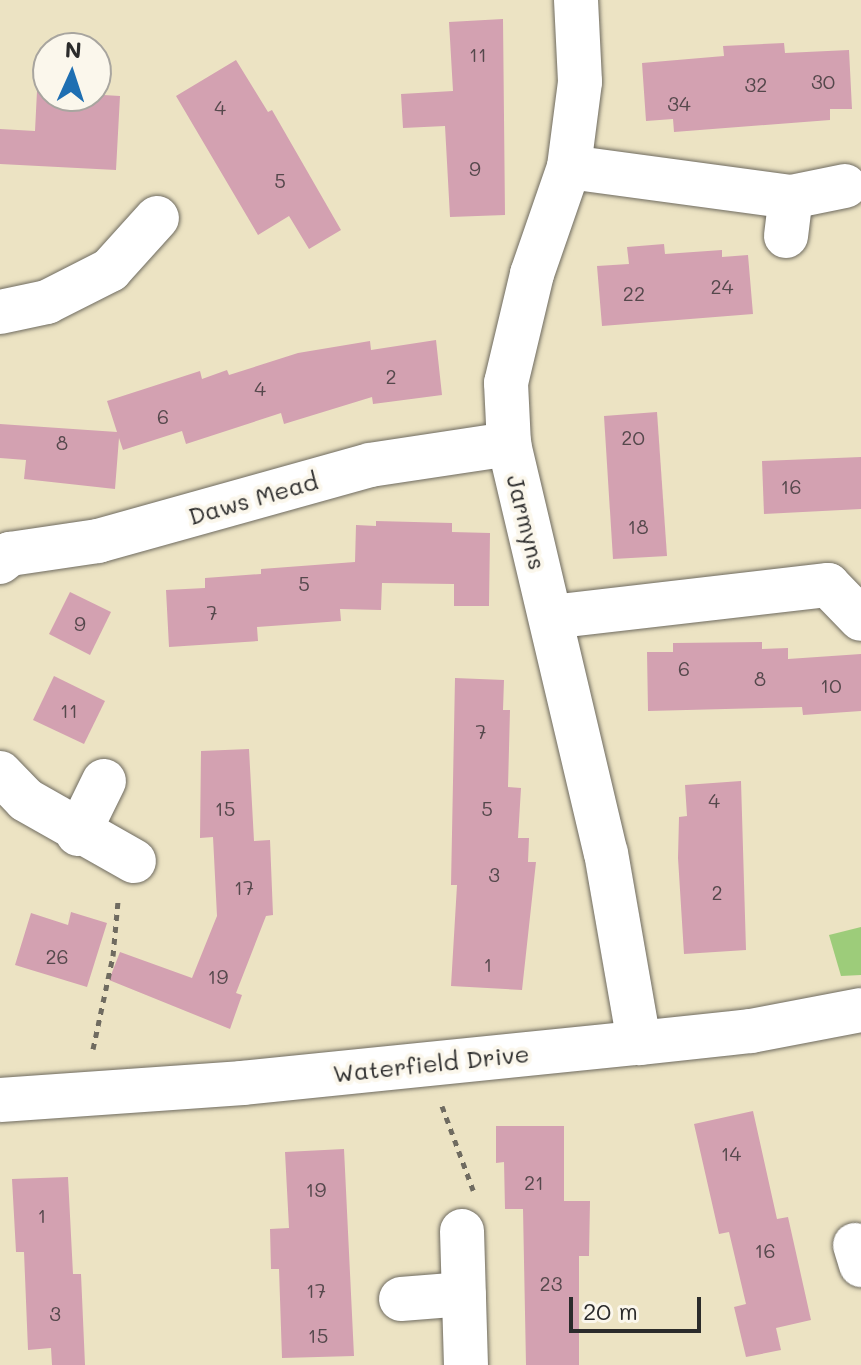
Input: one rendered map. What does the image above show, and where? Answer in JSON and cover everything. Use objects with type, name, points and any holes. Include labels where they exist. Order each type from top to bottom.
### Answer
[{"type":"street","name":"Jarmyns","points":[[576,0],[580,82],[569,167],[532,274],[506,383],[509,444],[606,853],[639,1043]]},
{"type":"street","points":[[569,167],[789,216],[845,186]]},
{"type":"street","points":[[0,312],[47,302],[110,270],[157,218]]},
{"type":"street","name":"Daws Mead","points":[[0,562],[10,554],[98,541],[370,465],[509,444]]},
{"type":"street","points":[[551,617],[786,609],[828,585],[861,619]]},
{"type":"street","points":[[0,773],[26,800],[78,834],[128,858]]},
{"type":"street","points":[[78,834],[104,781]]},
{"type":"street","name":"Waterfield Drive","points":[[0,1100],[83,1097],[639,1043],[751,1031],[861,1010]]},
{"type":"street","points":[[462,1231],[466,1365]]},
{"type":"street","points":[[401,1299],[464,1294]]},
{"type":"path","points":[[83,1097],[113,956],[128,858]]},
{"type":"path","points":[[437,1062],[448,1130],[477,1201],[462,1231]]},
{"type":"green space","points":[[861,927],[861,975],[841,976],[829,935]]},
{"type":"building","points":[[503,19],[505,215],[450,217],[445,126],[403,128],[401,94],[453,91],[449,22]]},
{"type":"building","points":[[784,43],[785,53],[849,50],[852,109],[830,109],[830,120],[674,132],[673,119],[646,121],[642,63],[724,56],[723,46]]},
{"type":"building","points":[[236,60],[268,112],[272,110],[341,230],[309,249],[289,216],[258,235],[176,96]]},
{"type":"building","points":[[112,96],[120,96],[116,170],[0,164],[0,129],[35,131],[36,112],[112,112]]},
{"type":"building","points":[[664,244],[665,254],[722,250],[722,257],[748,255],[753,314],[602,326],[597,266],[629,264],[627,247]]},
{"type":"building","points":[[436,340],[442,395],[373,404],[372,397],[284,424],[281,413],[186,444],[182,431],[123,450],[119,438],[115,489],[24,479],[26,460],[0,458],[0,424],[117,432],[107,401],[200,371],[202,379],[227,370],[229,375],[298,353],[370,341],[371,350]]},
{"type":"building","points":[[657,412],[667,556],[613,559],[604,416]]},
{"type":"building","points":[[861,457],[861,509],[764,514],[762,461]]},
{"type":"building","points":[[376,521],[452,523],[452,532],[490,533],[489,606],[454,606],[454,584],[382,583],[381,610],[340,609],[341,621],[257,627],[258,641],[169,647],[166,590],[205,588],[205,578],[261,574],[261,569],[355,562],[356,525],[376,526]]},
{"type":"building","points":[[70,592],[111,612],[90,655],[49,634]]},
{"type":"building","points":[[762,642],[762,649],[788,648],[788,659],[861,654],[861,711],[803,715],[802,707],[648,711],[647,652],[673,652],[673,643]]},
{"type":"building","points":[[54,676],[105,701],[84,744],[33,720]]},
{"type":"building","points":[[455,678],[504,680],[503,710],[510,710],[508,787],[521,788],[518,838],[529,838],[528,862],[536,862],[522,990],[451,986],[457,885],[451,885]]},
{"type":"building","points":[[249,749],[254,841],[270,840],[273,915],[266,916],[236,993],[242,995],[230,1029],[109,980],[120,952],[192,978],[217,916],[213,837],[200,838],[201,751]]},
{"type":"building","points":[[741,781],[746,950],[684,954],[678,858],[679,817],[687,816],[685,785]]},
{"type":"building","points":[[71,912],[107,923],[87,987],[15,965],[31,913],[68,925]]},
{"type":"building","points":[[753,1111],[777,1219],[788,1217],[811,1320],[776,1328],[781,1350],[746,1357],[734,1307],[746,1304],[729,1232],[719,1234],[694,1124]]},
{"type":"building","points":[[496,1126],[564,1126],[564,1201],[590,1201],[589,1256],[579,1256],[579,1365],[526,1365],[523,1209],[505,1209],[504,1162],[496,1163]]},
{"type":"building","points":[[344,1149],[354,1356],[282,1358],[279,1269],[271,1269],[270,1229],[289,1228],[285,1152]]},
{"type":"building","points":[[68,1177],[73,1274],[81,1274],[85,1365],[52,1365],[51,1348],[28,1350],[24,1252],[16,1252],[12,1179]]}]
